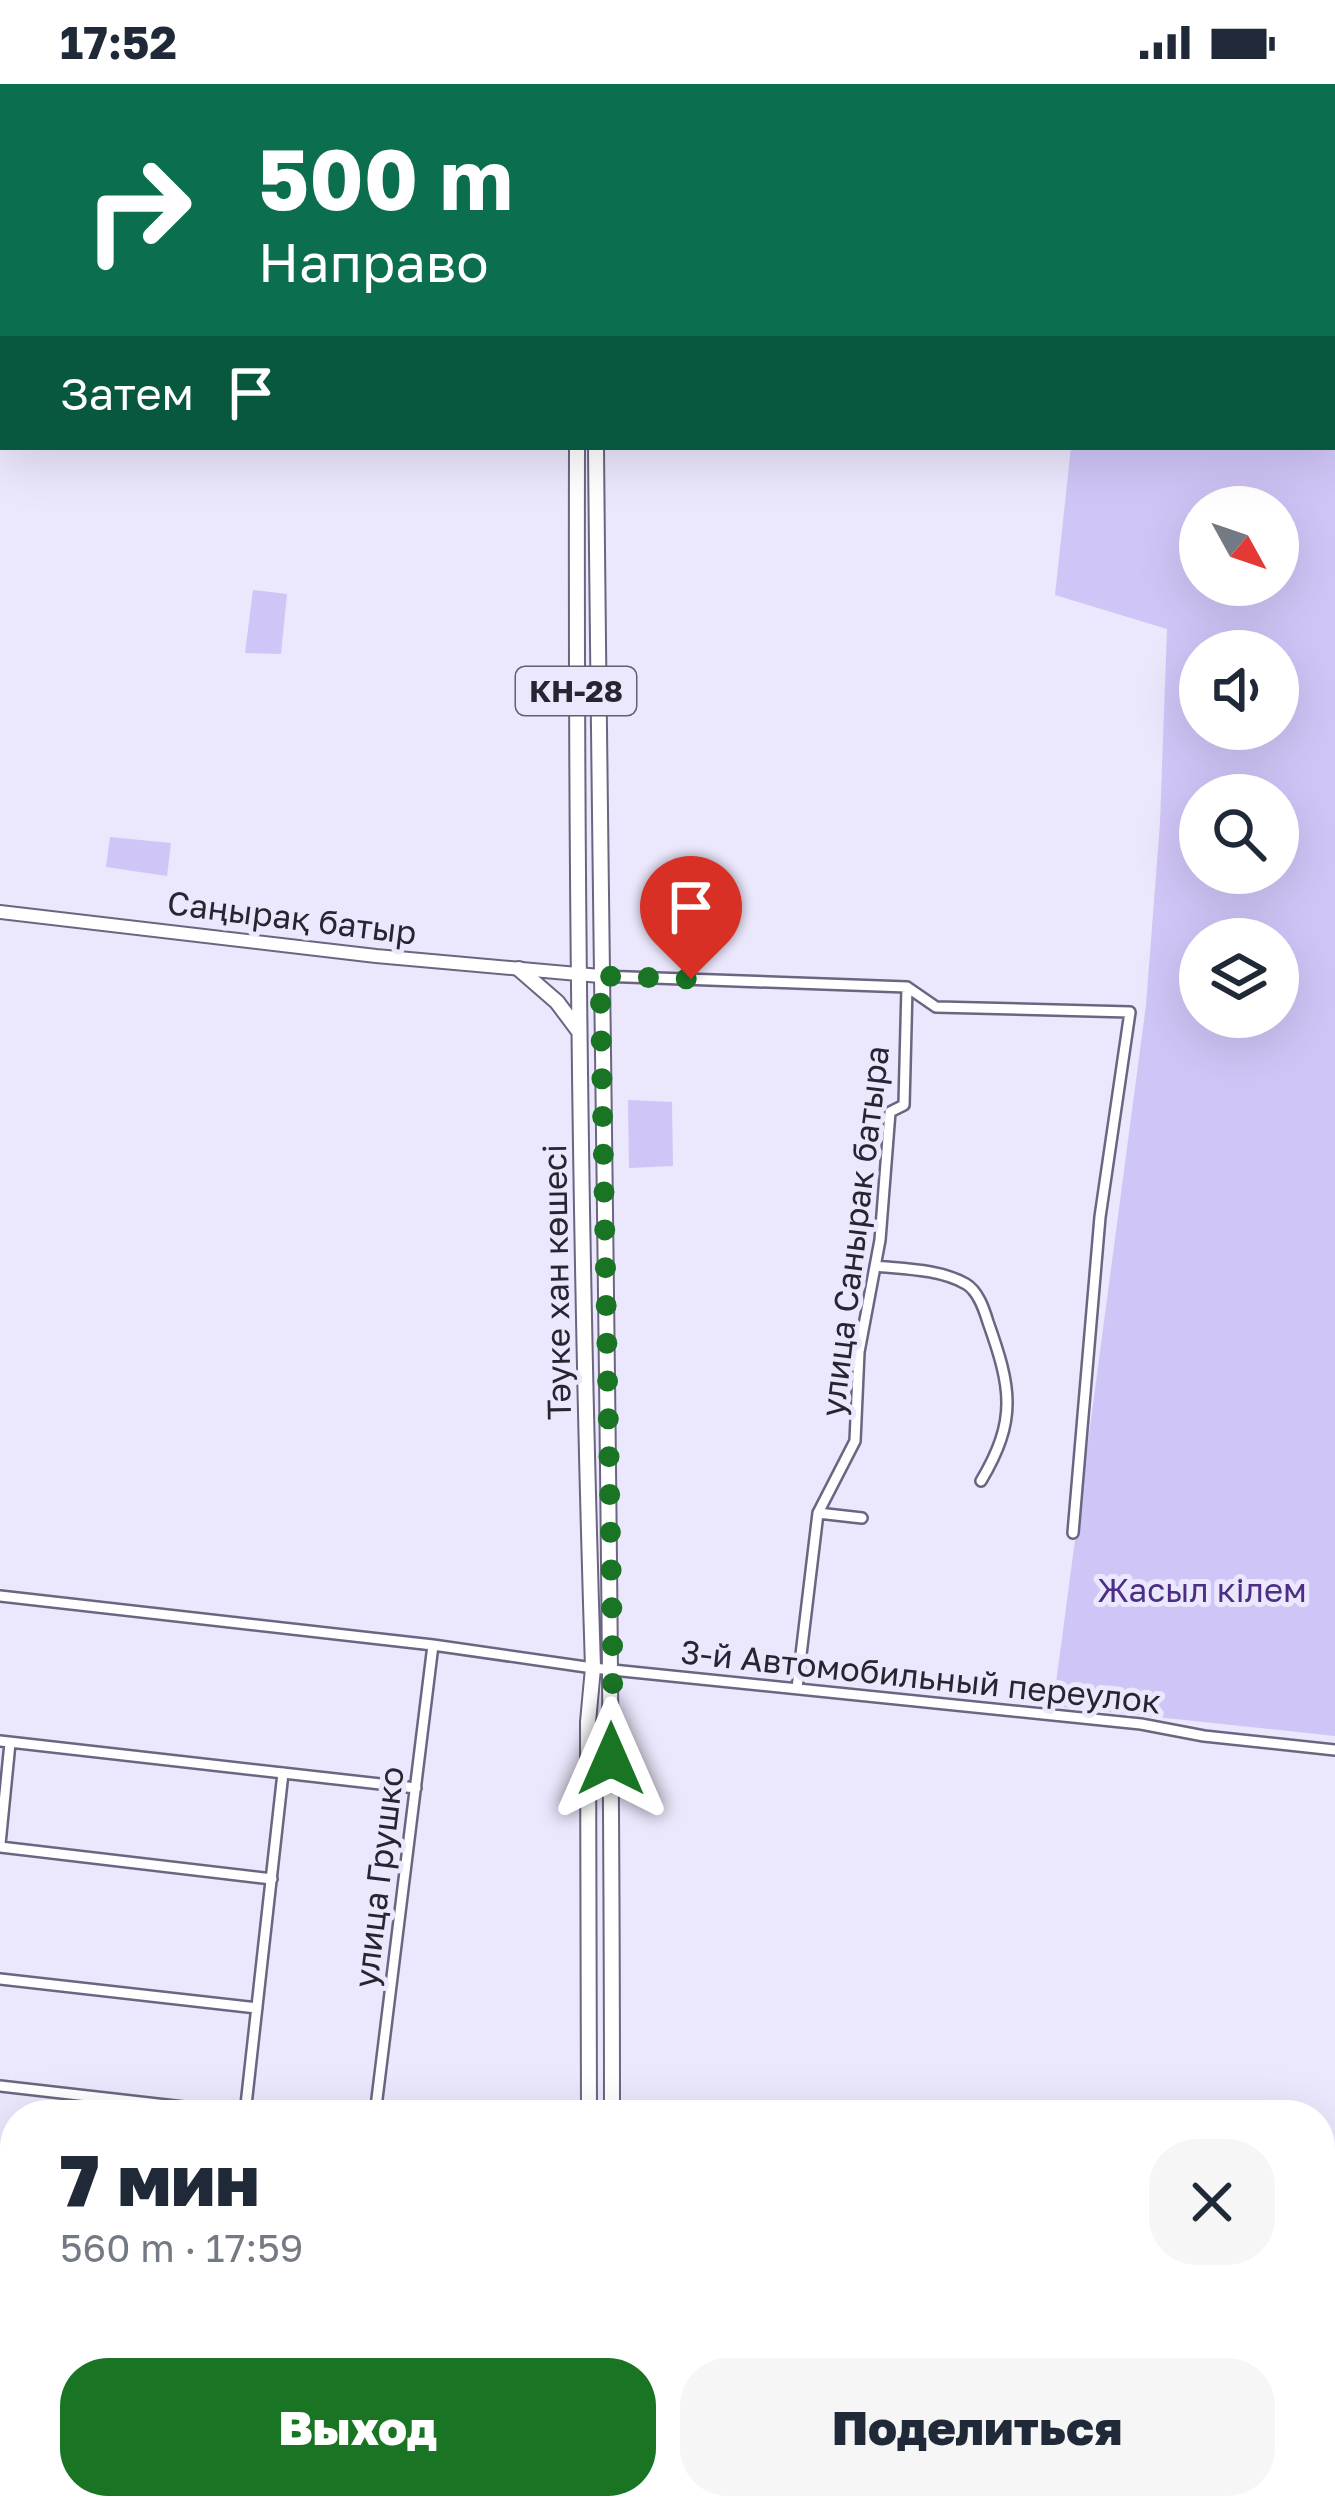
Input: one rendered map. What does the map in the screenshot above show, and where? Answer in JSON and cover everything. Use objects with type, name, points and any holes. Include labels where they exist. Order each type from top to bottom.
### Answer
[{"type":"main road","name":"Тәуке хан көшесі","points":[[577,450],[578,975],[593,1668],[588,1722],[590,2100]]},
{"type":"main road","name":"Тәуке хан көшесі","points":[[596,450],[613,1670],[612,2100]]},
{"type":"main road","points":[[520,969],[557,1002],[579,1032]]},
{"type":"street","name":"Саңырақ батыр","points":[[0,912],[600,976]]},
{"type":"street","points":[[600,976],[907,987],[936,1006],[1130,1012],[1100,1216],[1072,1533]]},
{"type":"street","name":"улица Санырак батыра","points":[[797,1688],[818,1513],[855,1441],[859,1352],[875,1266],[890,1112],[904,1105],[907,987]]},
{"type":"street","points":[[875,1266],[933,1273],[969,1285],[981,1302],[1009,1387],[1006,1425],[981,1481]]},
{"type":"street","points":[[818,1513],[862,1518]]},
{"type":"street","name":"3-й Автомобильный переулок","points":[[0,1596],[1335,1750]]},
{"type":"street","name":"улица Грушко","points":[[377,2100],[434,1645]]},
{"type":"street","points":[[272,1879],[0,1846],[5,1742],[416,1788]]},
{"type":"street","points":[[251,2100],[284,1773]]},
{"type":"street","points":[[0,1979],[257,2008]]},
{"type":"street","points":[[0,2086],[121,2100]]},
{"type":"green space","name":"Жасыл кілем","points":[[1071,450],[1335,450],[1335,1736],[1053,1706],[1146,1005],[1160,823],[1167,629],[1055,595]]},
{"type":"green space","points":[[253,590],[287,594],[281,654],[245,653]]},
{"type":"green space","points":[[110,837],[171,843],[167,876],[106,867]]},
{"type":"green space","points":[[628,1100],[672,1102],[673,1166],[629,1168]]},
{"type":"route","points":[[611,1759],[600,976],[691,979]]}]
